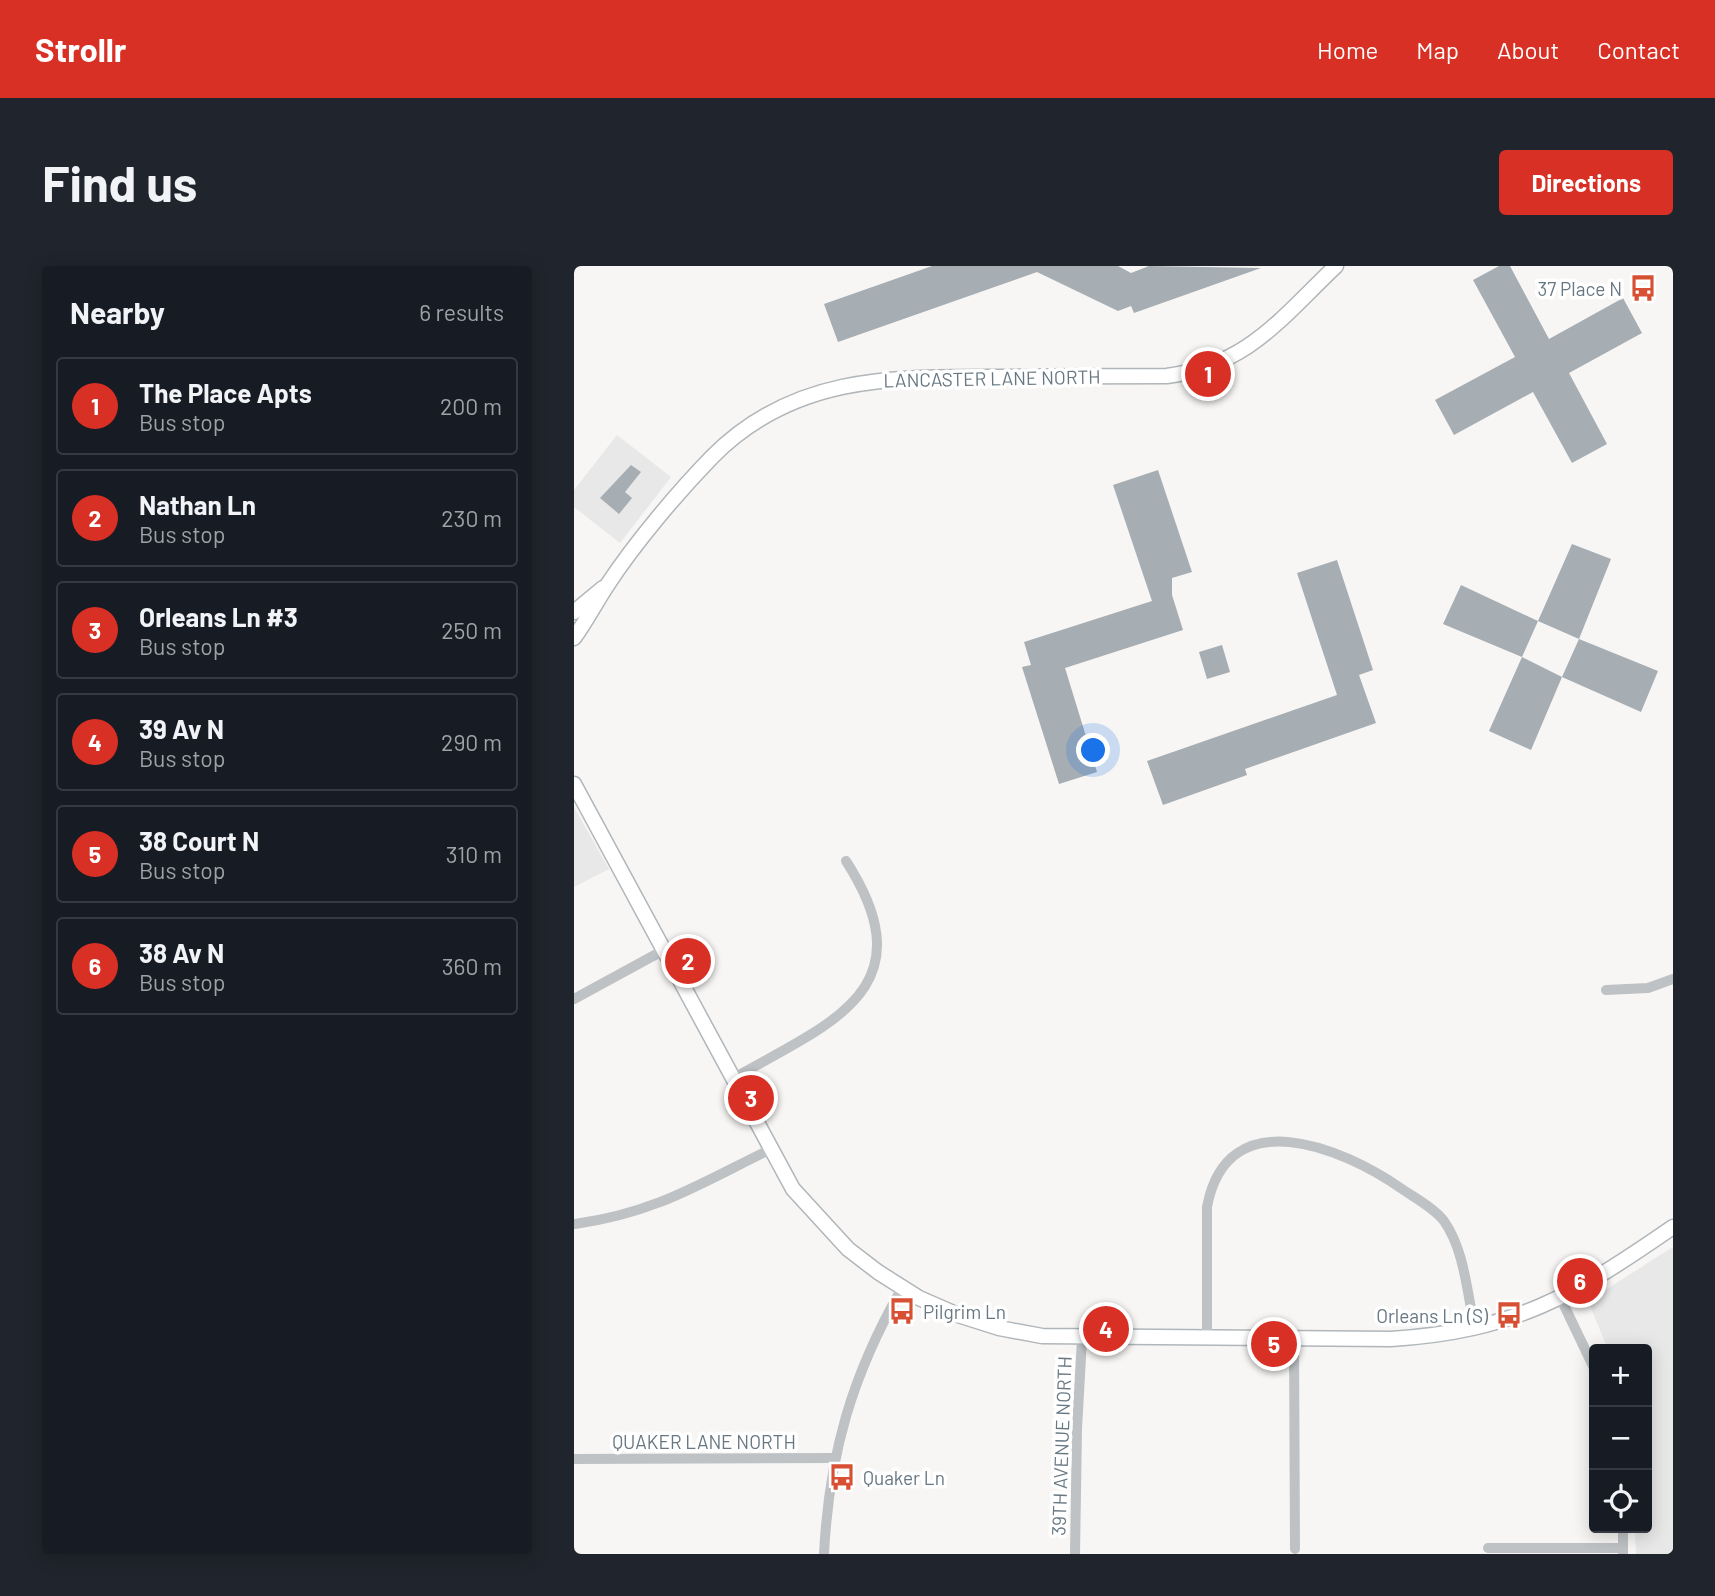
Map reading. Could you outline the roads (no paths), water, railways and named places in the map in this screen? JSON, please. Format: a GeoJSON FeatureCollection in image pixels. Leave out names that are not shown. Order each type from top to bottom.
{"type":"FeatureCollection","features":[{"type":"Feature","properties":{"kind":"street","name":"LANCASTER LANE NORTH"},"geometry":{"type":"LineString","coordinates":[[574,612],[607,585],[713,455],[742,432],[807,397],[842,385],[892,378],[1167,376],[1195,372],[1221,364],[1246,349],[1336,266]]}},
{"type":"Feature","properties":{"kind":"street","name":"LANCASTER LANE NORTH"},"geometry":{"type":"LineString","coordinates":[[574,638],[593,612],[607,585]]}},
{"type":"Feature","properties":{"kind":"street"},"geometry":{"type":"LineString","coordinates":[[574,784],[769,1150],[793,1189],[848,1249],[902,1288],[958,1315],[999,1328],[1082,1339],[1391,1339],[1440,1336],[1527,1314],[1561,1299],[1673,1227]]}},
{"type":"Feature","properties":{"kind":"street"},"geometry":{"type":"LineString","coordinates":[[732,1079],[844,1013],[859,997],[870,977],[877,955],[873,911],[846,861]]}},
{"type":"Feature","properties":{"kind":"street"},"geometry":{"type":"LineString","coordinates":[[574,999],[664,950]]}},
{"type":"Feature","properties":{"kind":"street"},"geometry":{"type":"LineString","coordinates":[[1606,990],[1648,988],[1673,979]]}},
{"type":"Feature","properties":{"kind":"street"},"geometry":{"type":"LineString","coordinates":[[1207,1339],[1208,1208],[1211,1189],[1228,1160],[1258,1143],[1276,1142],[1332,1150],[1358,1161],[1442,1218],[1459,1255],[1475,1329]]}},
{"type":"Feature","properties":{"kind":"street"},"geometry":{"type":"LineString","coordinates":[[575,1224],[641,1211],[674,1199],[769,1150]]}},
{"type":"Feature","properties":{"kind":"street"},"geometry":{"type":"LineString","coordinates":[[824,1554],[833,1458],[869,1351],[902,1288]]}},
{"type":"Feature","properties":{"kind":"street"},"geometry":{"type":"LineString","coordinates":[[1561,1299],[1589,1358]]}},
{"type":"Feature","properties":{"kind":"street","name":"39TH AVENUE NORTH"},"geometry":{"type":"LineString","coordinates":[[1075,1554],[1082,1339]]}},
{"type":"Feature","properties":{"kind":"street"},"geometry":{"type":"LineString","coordinates":[[1294,1339],[1294,1549]]}},
{"type":"Feature","properties":{"kind":"street","name":"QUAKER LANE NORTH"},"geometry":{"type":"LineString","coordinates":[[574,1458],[833,1458]]}},
{"type":"Feature","properties":{"kind":"street"},"geometry":{"type":"LineString","coordinates":[[1488,1548],[1623,1551],[1623,1533]]}},
{"type":"Feature","properties":{"kind":"place","name":"37 Place N"},"geometry":{"type":"Point","coordinates":[1643,288]}},
{"type":"Feature","properties":{"kind":"place","name":"The Place Apts"},"geometry":{"type":"Point","coordinates":[1208,374]}},
{"type":"Feature","properties":{"kind":"place","name":"Nathan Ln"},"geometry":{"type":"Point","coordinates":[688,961]}},
{"type":"Feature","properties":{"kind":"place","name":"Orleans Ln #3"},"geometry":{"type":"Point","coordinates":[751,1098]}},
{"type":"Feature","properties":{"kind":"place","name":"38 Av N"},"geometry":{"type":"Point","coordinates":[1580,1281]}},
{"type":"Feature","properties":{"kind":"place","name":"Pilgrim Ln"},"geometry":{"type":"Point","coordinates":[902,1311]}},
{"type":"Feature","properties":{"kind":"place","name":"Orleans Ln (S)"},"geometry":{"type":"Point","coordinates":[1509,1315]}},
{"type":"Feature","properties":{"kind":"place","name":"39 Av N"},"geometry":{"type":"Point","coordinates":[1106,1329]}},
{"type":"Feature","properties":{"kind":"place","name":"38 Court N"},"geometry":{"type":"Point","coordinates":[1274,1344]}},
{"type":"Feature","properties":{"kind":"place","name":"Quaker Ln"},"geometry":{"type":"Point","coordinates":[842,1477]}}]}
